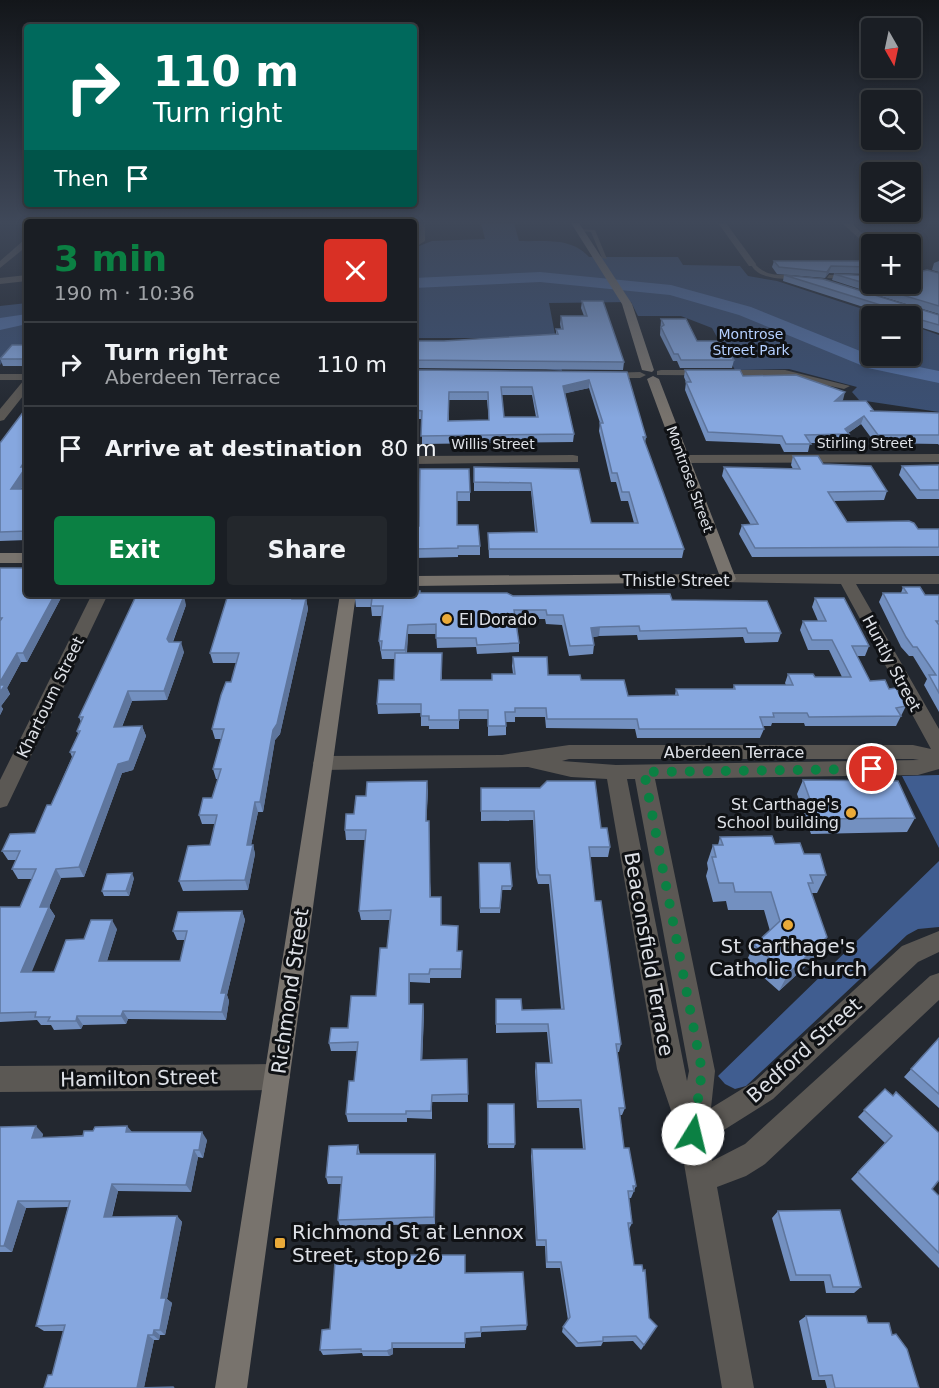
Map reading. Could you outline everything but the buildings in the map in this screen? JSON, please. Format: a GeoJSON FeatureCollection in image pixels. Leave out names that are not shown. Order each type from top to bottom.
{"type":"FeatureCollection","features":[{"type":"Feature","properties":{"kind":"street","name":"Montrose Street"},"geometry":{"type":"LineString","coordinates":[[618,288],[626,302],[650,374],[728,579]]}},
{"type":"Feature","properties":{"kind":"street"},"geometry":{"type":"LineString","coordinates":[[596,376],[785,373],[844,386]]}},
{"type":"Feature","properties":{"kind":"street"},"geometry":{"type":"LineString","coordinates":[[0,377],[24,377]]}},
{"type":"Feature","properties":{"kind":"street"},"geometry":{"type":"LineString","coordinates":[[0,417],[24,387]]}},
{"type":"Feature","properties":{"kind":"street","name":"Stirling Street"},"geometry":{"type":"LineString","coordinates":[[683,459],[939,458]]}},
{"type":"Feature","properties":{"kind":"street","name":"Willis Street"},"geometry":{"type":"LineString","coordinates":[[417,460],[573,459]]}},
{"type":"Feature","properties":{"kind":"street"},"geometry":{"type":"LineString","coordinates":[[0,558],[24,558]]}},
{"type":"Feature","properties":{"kind":"street","name":"Huntly Street"},"geometry":{"type":"LineString","coordinates":[[846,579],[939,746]]}},
{"type":"Feature","properties":{"kind":"street","name":"Thistle Street"},"geometry":{"type":"LineString","coordinates":[[417,581],[939,579]]}},
{"type":"Feature","properties":{"kind":"street","name":"Khartoum Street"},"geometry":{"type":"LineString","coordinates":[[0,800],[99,597]]}},
{"type":"Feature","properties":{"kind":"street","name":"Richmond Street"},"geometry":{"type":"LineString","coordinates":[[231,1388],[348,597]]}},
{"type":"Feature","properties":{"kind":"street","name":"Aberdeen Terrace"},"geometry":{"type":"LineString","coordinates":[[323,763],[529,760],[569,752],[913,752],[939,758]]}},
{"type":"Feature","properties":{"kind":"street","name":"Aberdeen Terrace"},"geometry":{"type":"LineString","coordinates":[[529,760],[571,770],[644,772],[918,768],[939,762]]}},
{"type":"Feature","properties":{"kind":"street","name":"Beaconsfield Terrace"},"geometry":{"type":"LineString","coordinates":[[616,771],[670,1069],[693,1134],[738,1388]]}},
{"type":"Feature","properties":{"kind":"street","name":"Beaconsfield Terrace"},"geometry":{"type":"LineString","coordinates":[[644,772],[702,1071],[693,1134]]}},
{"type":"Feature","properties":{"kind":"street","name":"Bedford Street"},"geometry":{"type":"LineString","coordinates":[[693,1134],[764,1090],[910,954],[939,941]]}},
{"type":"Feature","properties":{"kind":"street"},"geometry":{"type":"LineString","coordinates":[[701,1179],[736,1166],[755,1154],[939,984]]}},
{"type":"Feature","properties":{"kind":"street","name":"Hamilton Street"},"geometry":{"type":"LineString","coordinates":[[0,1080],[278,1077]]}},
{"type":"Feature","properties":{"kind":"lane"},"geometry":{"type":"LineString","coordinates":[[860,293],[880,299]]}},
{"type":"Feature","properties":{"kind":"lane"},"geometry":{"type":"LineString","coordinates":[[870,296],[875,294]]}},
{"type":"Feature","properties":{"kind":"green space","name":"Montrose Street Park"},"geometry":{"type":"Polygon","coordinates":[[[417,288],[798,288],[861,308],[861,366],[921,366],[921,329],[939,335],[939,412],[859,400],[852,392],[857,387],[789,369],[735,370],[712,328],[681,316],[638,316],[631,302],[549,303],[562,371],[546,369],[540,338],[417,338],[417,288]]]}},
{"type":"Feature","properties":{"kind":"green space"},"geometry":{"type":"Polygon","coordinates":[[[24,303],[24,344],[18,345],[0,365],[0,306],[24,303]]]}},
{"type":"Feature","properties":{"kind":"shaded area"},"geometry":{"type":"Polygon","coordinates":[[[939,775],[939,848],[902,776],[939,775]]]}},
{"type":"Feature","properties":{"kind":"shaded area"},"geometry":{"type":"Polygon","coordinates":[[[939,861],[939,927],[918,929],[907,935],[746,1086],[735,1089],[725,1084],[718,1076],[939,861]]]}},
{"type":"Feature","properties":{"kind":"waterway"},"geometry":{"type":"LineString","coordinates":[[649,288],[671,290],[745,311],[875,364],[939,377]]}},
{"type":"Feature","properties":{"kind":"waterway"},"geometry":{"type":"LineString","coordinates":[[0,324],[24,320]]}},
{"type":"Feature","properties":{"kind":"place","name":"El Dorado"},"geometry":{"type":"Point","coordinates":[447,619]}},
{"type":"Feature","properties":{"kind":"place","name":"St Carthage's School building"},"geometry":{"type":"Point","coordinates":[851,813]}},
{"type":"Feature","properties":{"kind":"place","name":"St Carthage's Catholic Church"},"geometry":{"type":"Point","coordinates":[788,925]}},
{"type":"Feature","properties":{"kind":"place","name":"Richmond St at Lennox Street, stop 26"},"geometry":{"type":"Point","coordinates":[280,1243]}},
{"type":"Feature","properties":{"kind":"route"},"geometry":{"type":"LineString","coordinates":[[693,1134],[702,1084],[702,1071],[644,772],[872,769]]}}]}
